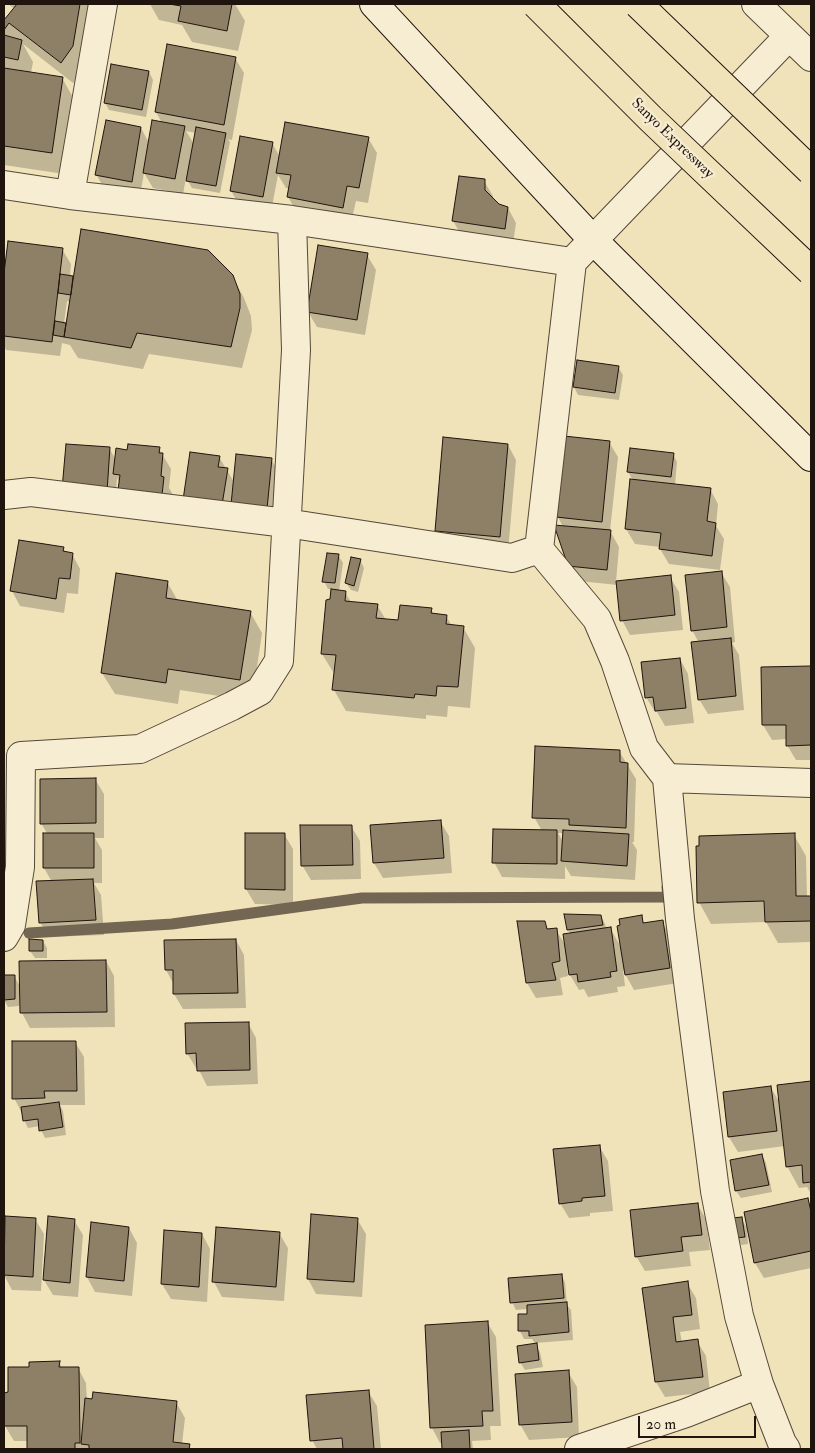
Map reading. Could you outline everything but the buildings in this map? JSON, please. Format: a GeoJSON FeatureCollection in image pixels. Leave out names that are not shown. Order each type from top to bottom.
{"type":"FeatureCollection","features":[{"type":"Feature","properties":{"kind":"highway","name":"Sanyo Expressway"},"geometry":{"type":"LineString","coordinates":[[536,4],[651,119],[811,271]]}},
{"type":"Feature","properties":{"kind":"highway"},"geometry":{"type":"LineString","coordinates":[[638,4],[811,171]]}},
{"type":"Feature","properties":{"kind":"street"},"geometry":{"type":"LineString","coordinates":[[70,195],[102,4]]}},
{"type":"Feature","properties":{"kind":"street"},"geometry":{"type":"LineString","coordinates":[[374,4],[593,240],[811,457]]}},
{"type":"Feature","properties":{"kind":"street"},"geometry":{"type":"LineString","coordinates":[[756,4],[811,56]]}},
{"type":"Feature","properties":{"kind":"street"},"geometry":{"type":"LineString","coordinates":[[786,1449],[759,1384],[739,1316],[715,1191],[680,919],[667,778],[644,748],[615,661],[597,619],[539,549],[572,262],[789,36]]}},
{"type":"Feature","properties":{"kind":"street"},"geometry":{"type":"LineString","coordinates":[[4,185],[70,195],[292,220],[572,262]]}},
{"type":"Feature","properties":{"kind":"street"},"geometry":{"type":"LineString","coordinates":[[4,937],[11,925],[20,867],[21,756],[140,749],[260,691],[278,661],[296,350],[292,220]]}},
{"type":"Feature","properties":{"kind":"street"},"geometry":{"type":"LineString","coordinates":[[4,495],[31,492],[286,523],[512,558],[539,549]]}},
{"type":"Feature","properties":{"kind":"street"},"geometry":{"type":"LineString","coordinates":[[667,778],[811,783]]}},
{"type":"Feature","properties":{"kind":"street"},"geometry":{"type":"LineString","coordinates":[[579,1449],[686,1412],[759,1384]]}},
{"type":"Feature","properties":{"kind":"waterway"},"geometry":{"type":"LineString","coordinates":[[29,933],[172,924],[362,898],[668,897],[667,887]]}}]}
